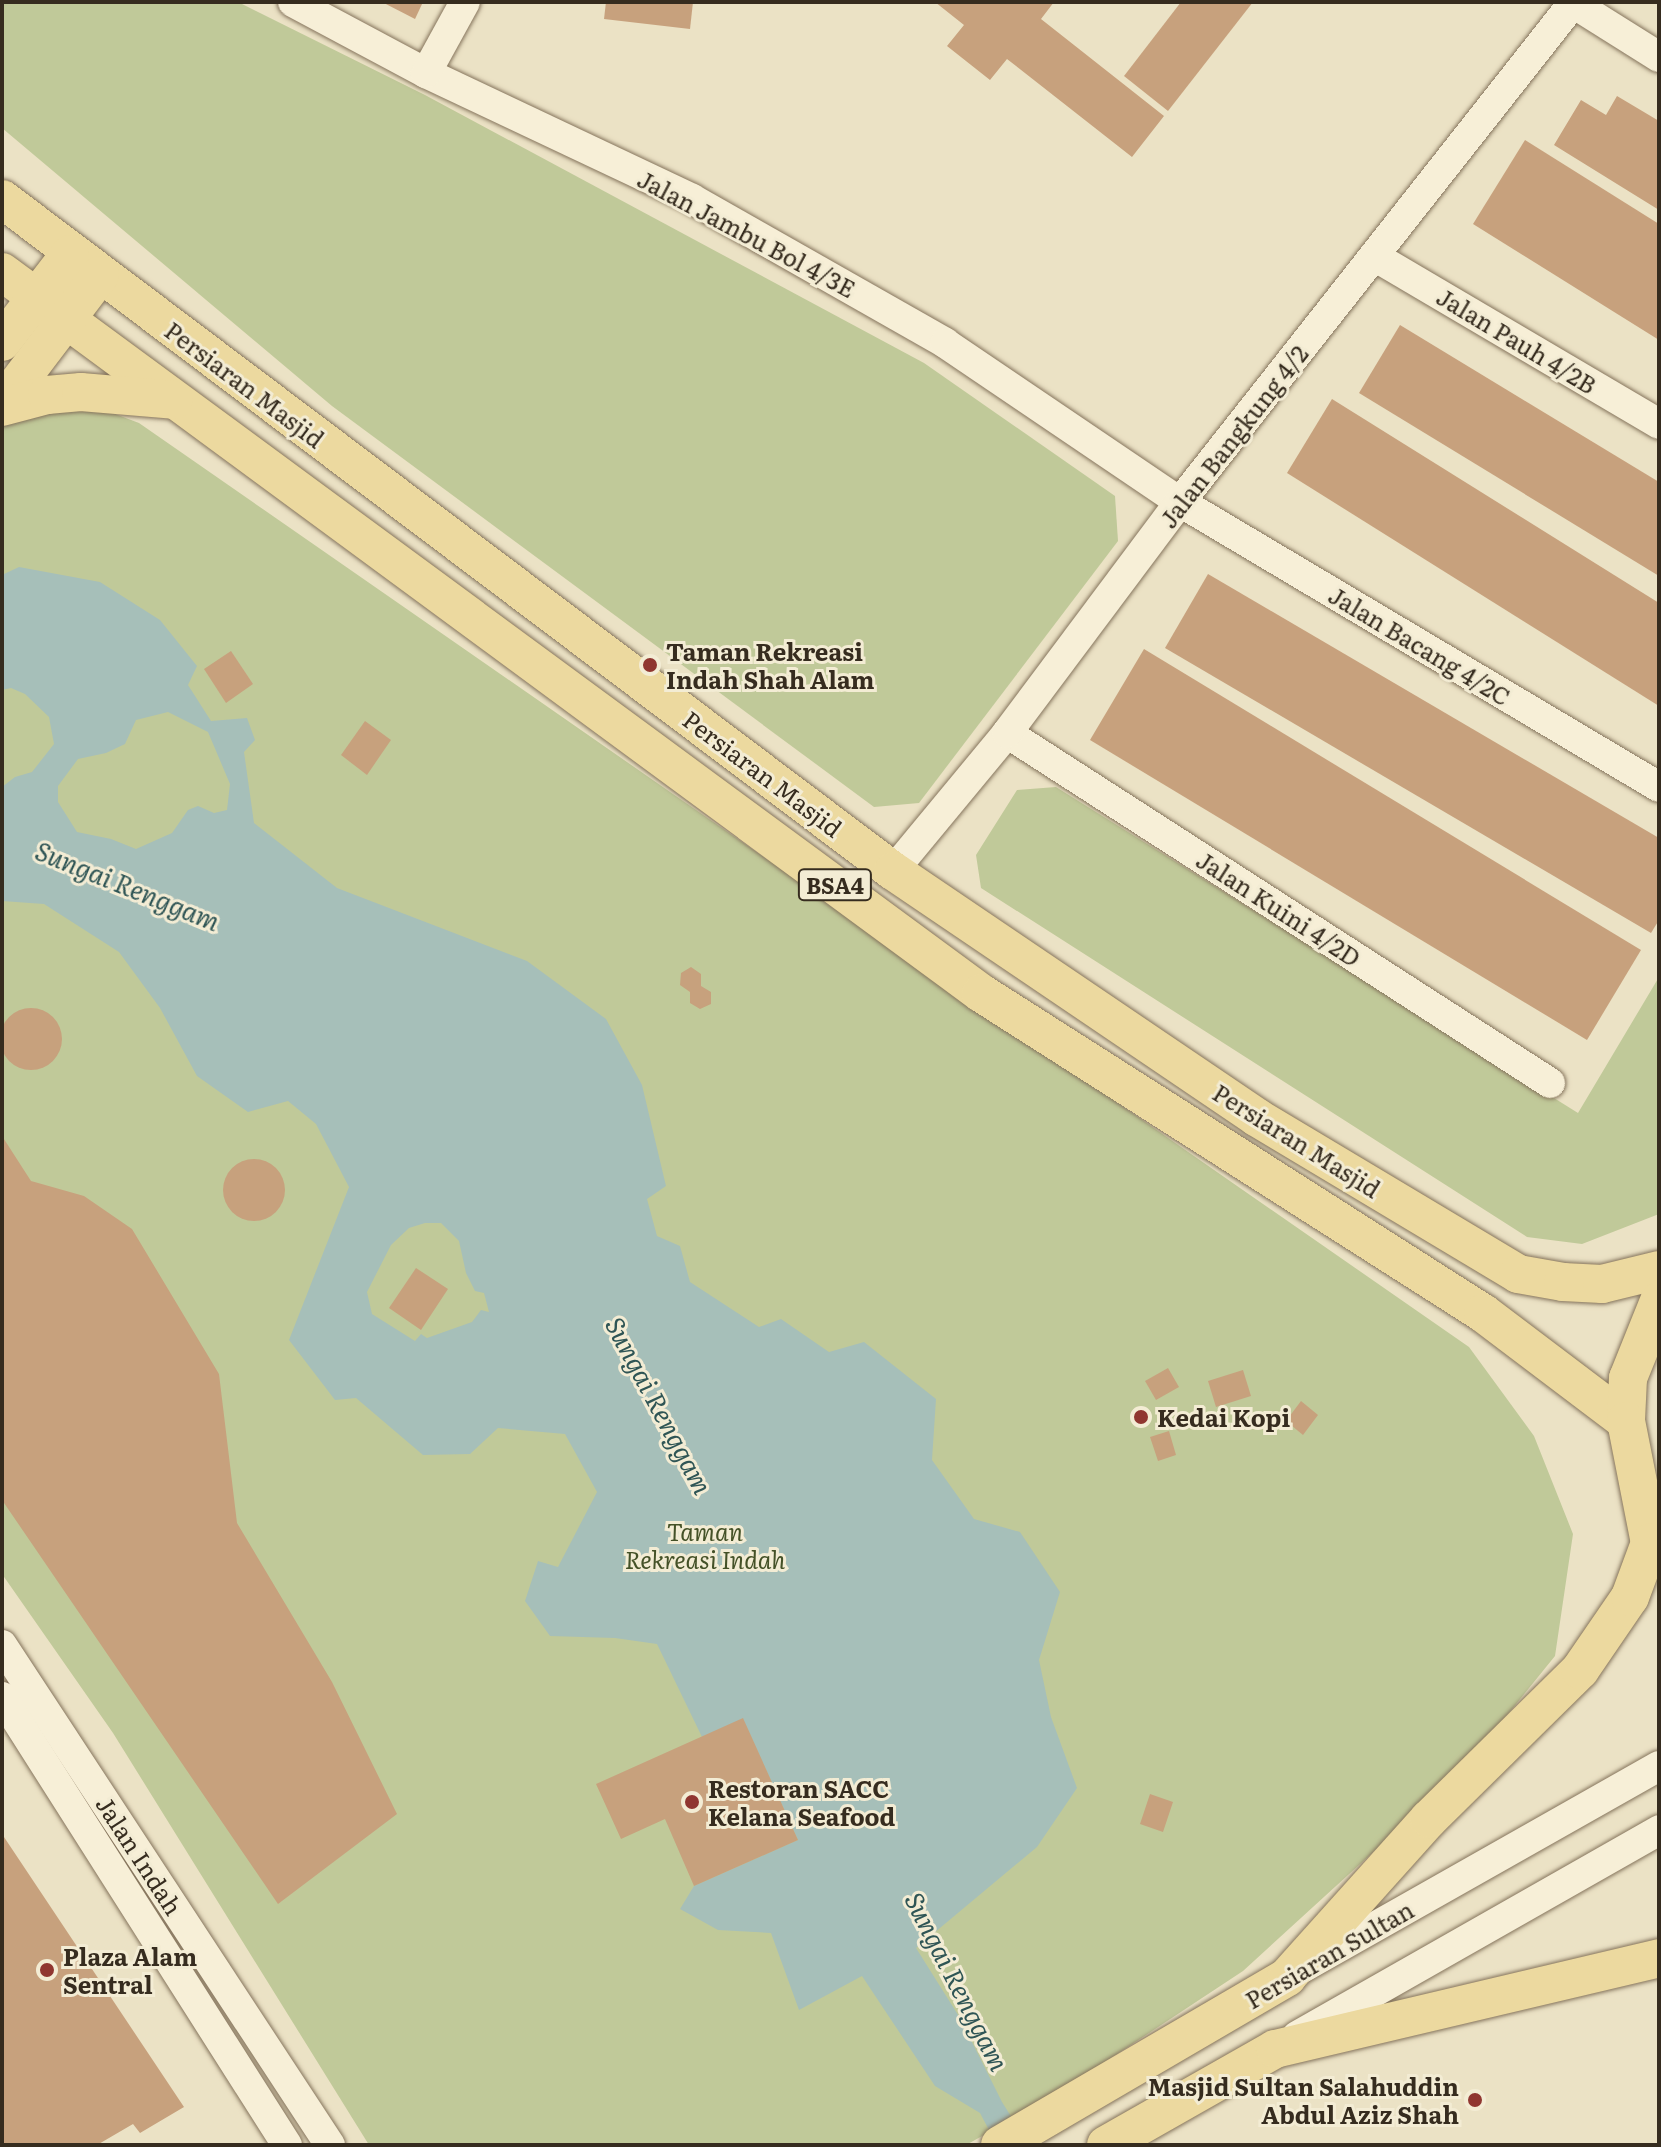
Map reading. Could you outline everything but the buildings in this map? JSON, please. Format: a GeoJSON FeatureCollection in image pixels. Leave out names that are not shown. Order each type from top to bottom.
{"type":"FeatureCollection","features":[{"type":"Feature","properties":{"kind":"main road","name":"Persiaran Masjid"},"geometry":{"type":"LineString","coordinates":[[2,199],[85,265],[893,871],[1256,1117],[1518,1274],[1563,1282],[1602,1284],[1659,1270]]}},
{"type":"Feature","properties":{"kind":"main road"},"geometry":{"type":"LineString","coordinates":[[2,405],[51,309],[85,265]]}},
{"type":"Feature","properties":{"kind":"main road","name":"Persiaran Masjid"},"geometry":{"type":"LineString","coordinates":[[2,272],[981,993],[1483,1313],[1626,1421]]}},
{"type":"Feature","properties":{"kind":"main road"},"geometry":{"type":"LineString","coordinates":[[2,342],[51,309]]}},
{"type":"Feature","properties":{"kind":"main road"},"geometry":{"type":"LineString","coordinates":[[2,405],[47,395],[81,392],[174,400]]}},
{"type":"Feature","properties":{"kind":"main road"},"geometry":{"type":"LineString","coordinates":[[1287,1977],[1429,1819],[1580,1670],[1630,1597],[1655,1550],[1626,1421],[1628,1378],[1659,1301]]}},
{"type":"Feature","properties":{"kind":"main road"},"geometry":{"type":"LineString","coordinates":[[1106,2145],[1275,2049],[1659,1958]]}},
{"type":"Feature","properties":{"kind":"main road","name":"Persiaran Sultan"},"geometry":{"type":"LineString","coordinates":[[1000,2145],[1287,1977]]}},
{"type":"Feature","properties":{"kind":"street","name":"Jalan Jambu Bol 4/3E"},"geometry":{"type":"LineString","coordinates":[[293,2],[426,73],[692,199],[945,343],[1180,502]]}},
{"type":"Feature","properties":{"kind":"street"},"geometry":{"type":"LineString","coordinates":[[426,73],[465,2]]}},
{"type":"Feature","properties":{"kind":"street"},"geometry":{"type":"LineString","coordinates":[[1574,2],[1659,57]]}},
{"type":"Feature","properties":{"kind":"street","name":"Jalan Bangkung 4/2"},"geometry":{"type":"LineString","coordinates":[[893,871],[1007,733],[1180,502],[1574,2]]}},
{"type":"Feature","properties":{"kind":"street","name":"Jalan Pauh 4/2B"},"geometry":{"type":"LineString","coordinates":[[1374,256],[1659,424]]}},
{"type":"Feature","properties":{"kind":"street","name":"Jalan Bacang 4/2C"},"geometry":{"type":"LineString","coordinates":[[1180,502],[1659,787]]}},
{"type":"Feature","properties":{"kind":"street","name":"Jalan Kuini 4/2D"},"geometry":{"type":"LineString","coordinates":[[1007,733],[1550,1083]]}},
{"type":"Feature","properties":{"kind":"street","name":"Jalan Indah"},"geometry":{"type":"LineString","coordinates":[[2,1645],[316,2138]]}},
{"type":"Feature","properties":{"kind":"street","name":"Jalan Indah"},"geometry":{"type":"LineString","coordinates":[[2,1697],[287,2145]]}},
{"type":"Feature","properties":{"kind":"street","name":"Persiaran Sultan"},"geometry":{"type":"LineString","coordinates":[[1287,1977],[1659,1766]]}},
{"type":"Feature","properties":{"kind":"street"},"geometry":{"type":"LineString","coordinates":[[1275,2049],[1649,1836]]}},
{"type":"Feature","properties":{"kind":"green space"},"geometry":{"type":"Polygon","coordinates":[[[2,2],[238,2],[425,95],[924,363],[1115,496],[1118,541],[919,803],[874,807],[332,406],[2,128],[2,2]]]}},
{"type":"Feature","properties":{"kind":"green space","name":"Taman Rekreasi Indah"},"geometry":{"type":"Polygon","coordinates":[[[86,403],[139,423],[1469,1347],[1534,1436],[1573,1534],[1555,1656],[1462,1771],[1243,1971],[1052,2097],[966,2145],[369,2145],[113,1733],[2,1574],[2,422],[86,403]]]}},
{"type":"Feature","properties":{"kind":"green space"},"geometry":{"type":"Polygon","coordinates":[[[1056,787],[1578,1113],[1659,977],[1659,1214],[1582,1244],[1527,1237],[981,888],[976,855],[1017,790],[1056,787]]]}},
{"type":"Feature","properties":{"kind":"water","name":"Sungai Renggam"},"geometry":{"type":"Polygon","coordinates":[[[19,567],[100,582],[160,620],[197,666],[188,685],[211,721],[247,718],[255,740],[244,752],[254,823],[337,888],[527,961],[606,1019],[642,1085],[666,1186],[647,1199],[657,1236],[680,1246],[690,1282],[759,1327],[781,1319],[829,1352],[864,1342],[936,1399],[932,1460],[974,1519],[1020,1532],[1060,1592],[1039,1660],[1051,1717],[1077,1788],[1037,1847],[916,1948],[960,2018],[1002,2102],[1029,2145],[997,2145],[980,2113],[935,2086],[862,1976],[799,2010],[771,1933],[718,1930],[680,1909],[694,1886],[798,1840],[743,1719],[702,1737],[657,1644],[615,1638],[550,1636],[525,1601],[538,1561],[558,1567],[597,1492],[565,1434],[498,1428],[470,1454],[423,1455],[356,1398],[335,1400],[289,1340],[349,1187],[316,1124],[288,1101],[248,1112],[197,1076],[160,1008],[119,952],[44,904],[2,901],[2,787],[15,777],[32,772],[54,744],[49,717],[25,694],[11,688],[2,690],[2,575],[19,567]],[[168,712],[136,720],[125,744],[106,753],[78,759],[58,786],[58,802],[77,832],[111,839],[136,849],[172,833],[188,810],[198,806],[214,813],[227,810],[230,784],[208,732],[168,712]],[[425,1223],[409,1228],[391,1245],[367,1292],[372,1314],[415,1341],[421,1334],[427,1338],[472,1322],[481,1310],[489,1312],[484,1293],[475,1291],[466,1273],[459,1241],[441,1223],[425,1223]]]}},
{"type":"Feature","properties":{"kind":"place","name":"Taman Rekreasi Indah Shah Alam"},"geometry":{"type":"Point","coordinates":[650,665]}},
{"type":"Feature","properties":{"kind":"place","name":"Kedai Kopi"},"geometry":{"type":"Point","coordinates":[1141,1417]}},
{"type":"Feature","properties":{"kind":"place","name":"Restoran SACC Kelana Seafood"},"geometry":{"type":"Point","coordinates":[692,1802]}},
{"type":"Feature","properties":{"kind":"place","name":"Plaza Alam Sentral"},"geometry":{"type":"Point","coordinates":[47,1970]}},
{"type":"Feature","properties":{"kind":"place","name":"Masjid Sultan Salahuddin Abdul Aziz Shah"},"geometry":{"type":"Point","coordinates":[1475,2100]}}]}
